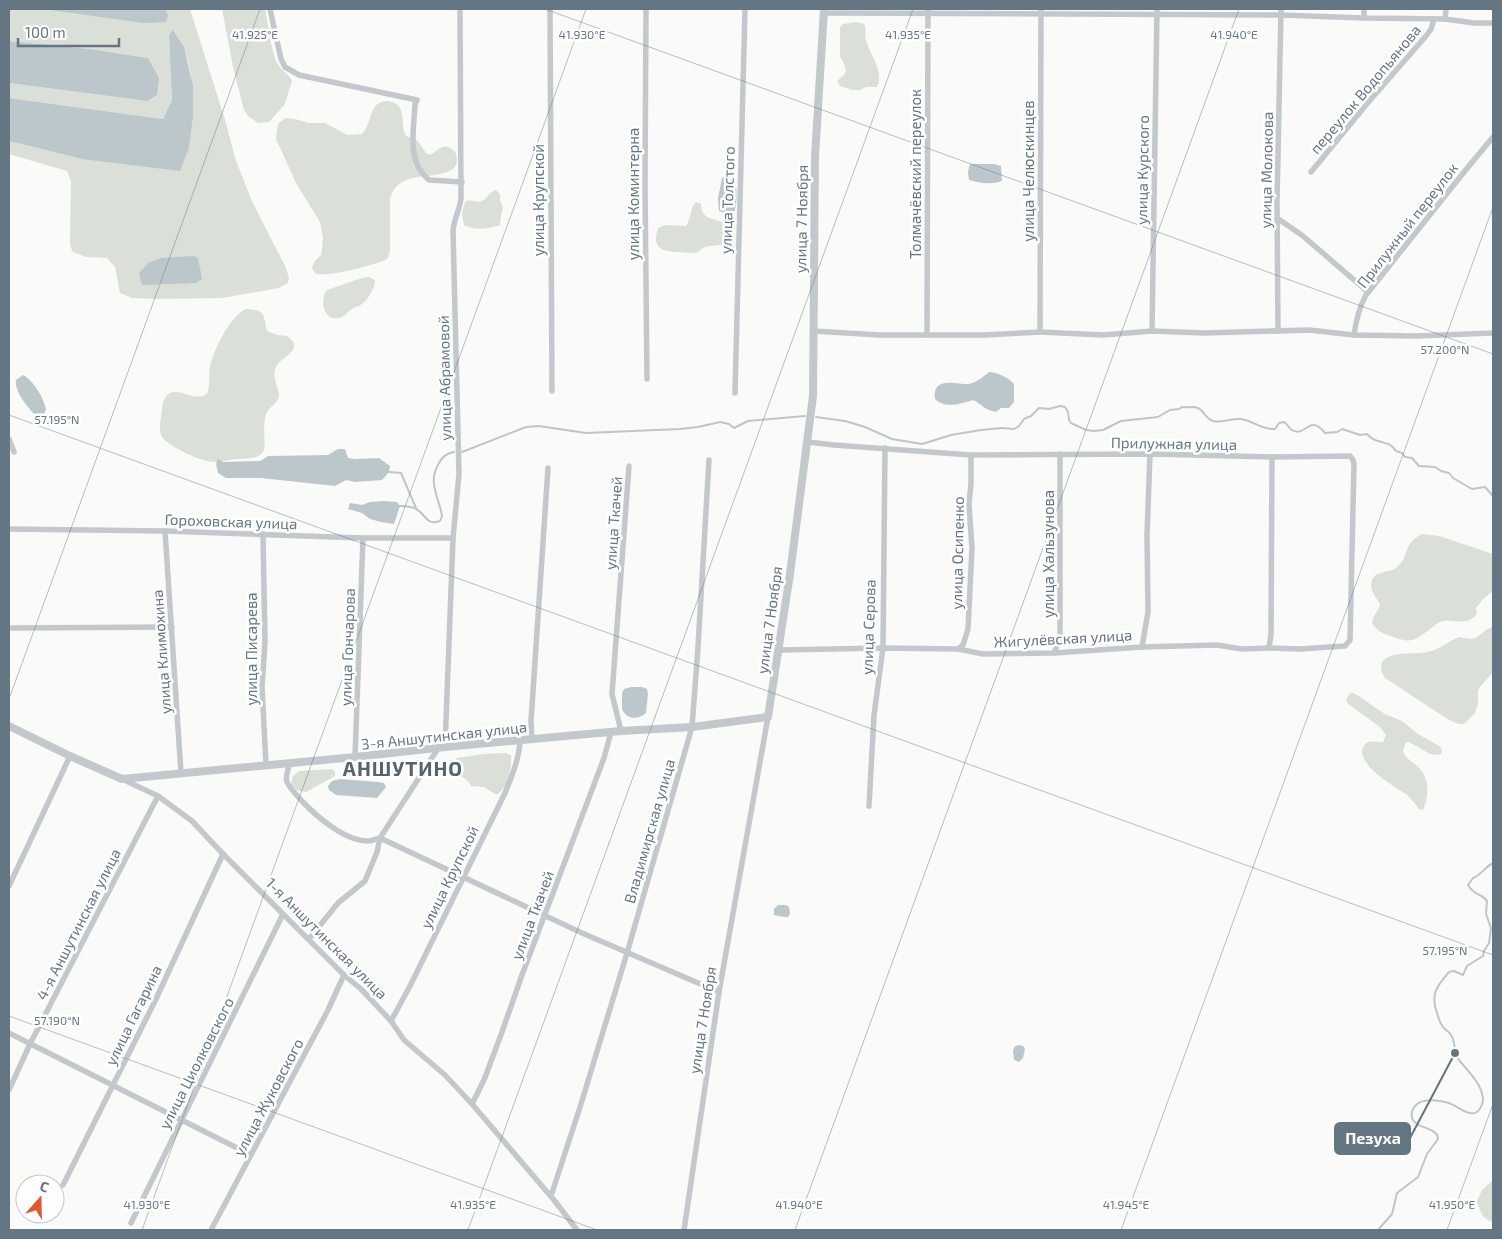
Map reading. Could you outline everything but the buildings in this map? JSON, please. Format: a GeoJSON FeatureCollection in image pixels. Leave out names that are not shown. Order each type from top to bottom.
{"type":"FeatureCollection","features":[{"type":"Feature","properties":{"kind":"street"},"geometry":{"type":"LineString","coordinates":[[270,9],[281,60],[285,67],[299,75],[417,100],[415,104],[414,153],[420,171],[429,180],[462,182]]}},
{"type":"Feature","properties":{"kind":"street","name":"улица Абрамовой"},"geometry":{"type":"LineString","coordinates":[[442,747],[453,538],[459,474],[453,231],[461,206],[462,182],[460,9]]}},
{"type":"Feature","properties":{"kind":"street","name":"улица Крупской"},"geometry":{"type":"LineString","coordinates":[[550,9],[552,391]]}},
{"type":"Feature","properties":{"kind":"street","name":"улица Коминтерна"},"geometry":{"type":"LineString","coordinates":[[646,9],[644,185],[647,379]]}},
{"type":"Feature","properties":{"kind":"street","name":"улица Толстого"},"geometry":{"type":"LineString","coordinates":[[735,393],[745,9]]}},
{"type":"Feature","properties":{"kind":"street"},"geometry":{"type":"LineString","coordinates":[[1364,9],[1364,18]]}},
{"type":"Feature","properties":{"kind":"street"},"geometry":{"type":"LineString","coordinates":[[1445,19],[1446,9]]}},
{"type":"Feature","properties":{"kind":"street"},"geometry":{"type":"LineString","coordinates":[[824,11],[1281,12],[1364,18],[1445,19],[1474,23],[1493,23]]}},
{"type":"Feature","properties":{"kind":"street","name":"улица 7 Ноября"},"geometry":{"type":"LineString","coordinates":[[684,1230],[719,992],[780,650],[813,396],[815,157],[824,11]]}},
{"type":"Feature","properties":{"kind":"street","name":"Толмачёвский переулок"},"geometry":{"type":"LineString","coordinates":[[927,335],[928,11]]}},
{"type":"Feature","properties":{"kind":"street","name":"улица Челюскинцев"},"geometry":{"type":"LineString","coordinates":[[1040,332],[1041,11]]}},
{"type":"Feature","properties":{"kind":"street","name":"улица Курского"},"geometry":{"type":"LineString","coordinates":[[1152,331],[1157,12]]}},
{"type":"Feature","properties":{"kind":"street","name":"улица Молокова"},"geometry":{"type":"LineString","coordinates":[[1278,331],[1277,218],[1281,12]]}},
{"type":"Feature","properties":{"kind":"street","name":"переулок Водопьянова"},"geometry":{"type":"LineString","coordinates":[[1311,172],[1426,36],[1431,29],[1434,19]]}},
{"type":"Feature","properties":{"kind":"street","name":"Прилужный переулок"},"geometry":{"type":"LineString","coordinates":[[1354,335],[1361,304],[1368,292],[1493,137]]}},
{"type":"Feature","properties":{"kind":"street"},"geometry":{"type":"LineString","coordinates":[[1277,218],[1303,236],[1368,292]]}},
{"type":"Feature","properties":{"kind":"street"},"geometry":{"type":"LineString","coordinates":[[813,332],[880,335],[985,335],[1040,332],[1103,335],[1152,331],[1205,333],[1309,330],[1354,335],[1416,336],[1493,333]]}},
{"type":"Feature","properties":{"kind":"street"},"geometry":{"type":"LineString","coordinates":[[9,439],[14,452]]}},
{"type":"Feature","properties":{"kind":"street","name":"Прилужная улица"},"geometry":{"type":"LineString","coordinates":[[807,442],[970,455],[1350,456],[1354,464],[1350,640],[1348,645]]}},
{"type":"Feature","properties":{"kind":"street","name":"улица Серова"},"geometry":{"type":"LineString","coordinates":[[868,806],[874,715],[883,648],[885,448]]}},
{"type":"Feature","properties":{"kind":"street","name":"улица Хальзунова"},"geometry":{"type":"LineString","coordinates":[[1054,653],[1060,639],[1060,454]]}},
{"type":"Feature","properties":{"kind":"street"},"geometry":{"type":"LineString","coordinates":[[1142,647],[1148,612],[1147,534],[1150,454]]}},
{"type":"Feature","properties":{"kind":"street","name":"улица Осипенко"},"geometry":{"type":"LineString","coordinates":[[958,649],[963,645],[968,629],[972,548],[969,505],[972,483],[970,455]]}},
{"type":"Feature","properties":{"kind":"street"},"geometry":{"type":"LineString","coordinates":[[1268,648],[1272,634],[1272,457]]}},
{"type":"Feature","properties":{"kind":"street","name":"Владимирская улица"},"geometry":{"type":"LineString","coordinates":[[551,1196],[627,953],[692,727],[709,460]]}},
{"type":"Feature","properties":{"kind":"street","name":"улица Ткачей"},"geometry":{"type":"LineString","coordinates":[[620,731],[612,694],[629,466]]}},
{"type":"Feature","properties":{"kind":"street"},"geometry":{"type":"LineString","coordinates":[[532,740],[531,721],[548,468]]}},
{"type":"Feature","properties":{"kind":"street","name":"Гороховская улица"},"geometry":{"type":"LineString","coordinates":[[9,529],[165,530],[363,538],[453,538]]}},
{"type":"Feature","properties":{"kind":"street","name":"улица Климохина"},"geometry":{"type":"LineString","coordinates":[[165,530],[182,772]]}},
{"type":"Feature","properties":{"kind":"street","name":"улица Писарева"},"geometry":{"type":"LineString","coordinates":[[262,534],[265,642],[262,687],[266,765]]}},
{"type":"Feature","properties":{"kind":"street","name":"улица Гончарова"},"geometry":{"type":"LineString","coordinates":[[355,757],[363,538]]}},
{"type":"Feature","properties":{"kind":"street"},"geometry":{"type":"LineString","coordinates":[[9,628],[172,626]]}},
{"type":"Feature","properties":{"kind":"street","name":"Жигулёвская улица"},"geometry":{"type":"LineString","coordinates":[[780,650],[958,649],[983,654],[1054,653],[1142,647],[1217,645],[1242,650],[1268,648],[1300,649],[1348,645]]}},
{"type":"Feature","properties":{"kind":"street","name":"3-я Аншутинская улица"},"geometry":{"type":"LineString","coordinates":[[122,779],[442,747],[620,731],[692,727],[768,717]]}},
{"type":"Feature","properties":{"kind":"street","name":"1-я Аншутинская улица"},"geometry":{"type":"LineString","coordinates":[[9,726],[158,796],[192,821],[344,975],[361,989],[391,1021],[404,1040],[445,1075],[551,1196],[577,1230]]}},
{"type":"Feature","properties":{"kind":"street","name":"улица Ткачей"},"geometry":{"type":"LineString","coordinates":[[472,1104],[484,1080],[604,758],[611,732]]}},
{"type":"Feature","properties":{"kind":"street","name":"улица Крупской"},"geometry":{"type":"LineString","coordinates":[[391,1021],[510,782],[520,741]]}},
{"type":"Feature","properties":{"kind":"street"},"geometry":{"type":"LineString","coordinates":[[309,939],[338,903],[365,881],[377,852],[380,838],[442,747]]}},
{"type":"Feature","properties":{"kind":"street"},"geometry":{"type":"LineString","coordinates":[[9,886],[70,756]]}},
{"type":"Feature","properties":{"kind":"street"},"geometry":{"type":"LineString","coordinates":[[290,763],[286,777],[287,783],[316,815],[331,827],[352,837],[368,841],[380,838],[545,916],[719,992]]}},
{"type":"Feature","properties":{"kind":"street","name":"4-я Аншутинская улица"},"geometry":{"type":"LineString","coordinates":[[9,1090],[30,1044],[158,796]]}},
{"type":"Feature","properties":{"kind":"street","name":"улица Гагарина"},"geometry":{"type":"LineString","coordinates":[[65,1180],[156,999],[223,854]]}},
{"type":"Feature","properties":{"kind":"street","name":"улица Циолковского"},"geometry":{"type":"LineString","coordinates":[[131,1223],[283,914]]}},
{"type":"Feature","properties":{"kind":"street","name":"улица Жуковского"},"geometry":{"type":"LineString","coordinates":[[211,1230],[328,1010],[344,975]]}},
{"type":"Feature","properties":{"kind":"street"},"geometry":{"type":"LineString","coordinates":[[9,1033],[251,1155]]}},
{"type":"Feature","properties":{"kind":"shaded area"},"geometry":{"type":"Polygon","coordinates":[[[9,9],[168,15],[165,9],[190,9],[226,123],[235,158],[251,199],[286,268],[289,278],[288,283],[279,288],[222,298],[132,298],[120,293],[115,267],[107,258],[86,257],[73,252],[70,243],[71,181],[67,171],[9,154],[9,141],[82,159],[193,116],[192,82],[188,60],[173,31],[169,35],[172,100],[163,119],[9,98],[9,83],[147,101],[148,58],[90,49],[9,41],[9,9]]]}},
{"type":"Feature","properties":{"kind":"shaded area"},"geometry":{"type":"Polygon","coordinates":[[[43,9],[165,9],[168,15],[166,22],[144,23],[43,9]]]}},
{"type":"Feature","properties":{"kind":"shaded area"},"geometry":{"type":"Polygon","coordinates":[[[222,9],[265,9],[276,61],[292,81],[285,104],[269,122],[258,123],[248,116],[244,110],[233,67],[222,9]]]}},
{"type":"Feature","properties":{"kind":"shaded area"},"geometry":{"type":"Polygon","coordinates":[[[856,22],[865,26],[866,40],[878,69],[879,81],[877,87],[852,90],[840,86],[837,81],[846,71],[840,56],[840,27],[843,24],[856,22]]]}},
{"type":"Feature","properties":{"kind":"shaded area"},"geometry":{"type":"Polygon","coordinates":[[[173,30],[184,47],[193,86],[193,116],[189,147],[180,171],[82,159],[9,141],[9,98],[163,119],[172,100],[169,35],[173,30]]]}},
{"type":"Feature","properties":{"kind":"shaded area"},"geometry":{"type":"Polygon","coordinates":[[[9,41],[90,49],[148,58],[159,78],[157,95],[147,101],[9,83],[9,41]]]}},
{"type":"Feature","properties":{"kind":"shaded area"},"geometry":{"type":"Polygon","coordinates":[[[388,101],[399,106],[406,136],[417,140],[426,153],[430,155],[442,147],[450,148],[456,154],[456,165],[450,171],[442,174],[412,178],[403,182],[395,189],[390,199],[390,252],[387,259],[352,270],[331,274],[316,274],[312,268],[315,261],[321,255],[322,250],[323,237],[320,222],[296,183],[276,139],[278,124],[285,118],[295,119],[308,123],[325,123],[347,135],[362,134],[377,105],[388,101]]]}},
{"type":"Feature","properties":{"kind":"shaded area"},"geometry":{"type":"Polygon","coordinates":[[[971,164],[994,164],[1001,166],[1002,181],[986,183],[969,180],[968,173],[971,164]]]}},
{"type":"Feature","properties":{"kind":"shaded area"},"geometry":{"type":"Polygon","coordinates":[[[722,178],[735,179],[737,192],[733,214],[719,211],[718,198],[722,178]]]}},
{"type":"Feature","properties":{"kind":"shaded area"},"geometry":{"type":"Polygon","coordinates":[[[496,190],[500,194],[503,208],[500,225],[482,229],[464,225],[462,214],[465,202],[469,200],[482,201],[491,192],[496,190]]]}},
{"type":"Feature","properties":{"kind":"shaded area"},"geometry":{"type":"Polygon","coordinates":[[[696,202],[701,204],[704,214],[728,225],[731,233],[729,242],[705,247],[695,253],[674,252],[664,250],[658,246],[656,239],[658,228],[666,225],[686,226],[696,202]]]}},
{"type":"Feature","properties":{"kind":"shaded area"},"geometry":{"type":"Polygon","coordinates":[[[194,256],[198,258],[202,279],[196,283],[142,285],[139,273],[148,263],[161,258],[194,256]]]}},
{"type":"Feature","properties":{"kind":"shaded area"},"geometry":{"type":"Polygon","coordinates":[[[369,277],[375,280],[374,287],[362,304],[341,317],[334,318],[327,314],[324,309],[323,299],[327,290],[369,277]]]}},
{"type":"Feature","properties":{"kind":"shaded area"},"geometry":{"type":"Polygon","coordinates":[[[246,309],[260,312],[264,317],[267,331],[287,336],[294,346],[293,350],[277,364],[275,369],[274,376],[279,396],[266,415],[264,423],[264,450],[252,458],[217,462],[194,457],[178,449],[162,437],[160,427],[163,403],[168,394],[174,392],[197,397],[207,394],[210,366],[215,351],[234,319],[246,309]]]}},
{"type":"Feature","properties":{"kind":"shaded area"},"geometry":{"type":"Polygon","coordinates":[[[989,372],[1003,376],[1014,384],[1014,402],[1009,408],[1001,408],[996,412],[973,400],[948,405],[935,399],[937,387],[941,384],[968,384],[989,372]]]}},
{"type":"Feature","properties":{"kind":"shaded area"},"geometry":{"type":"Polygon","coordinates":[[[23,375],[34,385],[45,405],[46,410],[43,416],[36,416],[19,394],[16,380],[23,375]]]}},
{"type":"Feature","properties":{"kind":"shaded area"},"geometry":{"type":"Polygon","coordinates":[[[338,449],[345,449],[348,458],[379,458],[390,466],[389,472],[382,480],[355,482],[346,480],[335,486],[261,478],[226,478],[218,473],[216,464],[218,459],[223,462],[260,461],[268,456],[328,455],[338,449]]]}},
{"type":"Feature","properties":{"kind":"shaded area"},"geometry":{"type":"Polygon","coordinates":[[[383,501],[397,502],[400,506],[394,524],[370,519],[362,513],[348,509],[350,503],[362,505],[383,501]]]}},
{"type":"Feature","properties":{"kind":"shaded area"},"geometry":{"type":"Polygon","coordinates":[[[1422,534],[1439,536],[1493,554],[1493,591],[1476,608],[1477,614],[1473,618],[1464,621],[1440,622],[1416,639],[1403,640],[1382,633],[1372,623],[1380,605],[1372,590],[1371,583],[1374,577],[1380,573],[1396,568],[1403,560],[1411,542],[1422,534]]]}},
{"type":"Feature","properties":{"kind":"shaded area"},"geometry":{"type":"Polygon","coordinates":[[[1493,627],[1493,672],[1478,691],[1478,704],[1475,713],[1464,724],[1449,720],[1385,678],[1381,671],[1382,662],[1392,656],[1431,651],[1460,637],[1476,638],[1493,627]]]}},
{"type":"Feature","properties":{"kind":"shaded area"},"geometry":{"type":"Polygon","coordinates":[[[631,687],[647,689],[648,694],[646,713],[636,718],[630,717],[622,709],[622,693],[624,689],[631,687]]]}},
{"type":"Feature","properties":{"kind":"shaded area"},"geometry":{"type":"Polygon","coordinates":[[[1350,693],[1359,696],[1385,714],[1402,721],[1418,734],[1441,747],[1442,753],[1439,755],[1430,754],[1409,742],[1406,742],[1403,750],[1404,754],[1423,772],[1427,782],[1427,793],[1423,810],[1419,809],[1408,796],[1379,776],[1367,764],[1362,751],[1364,746],[1368,742],[1383,742],[1386,735],[1380,727],[1348,704],[1346,699],[1350,693]]]}},
{"type":"Feature","properties":{"kind":"shaded area"},"geometry":{"type":"Polygon","coordinates":[[[506,753],[511,755],[510,771],[507,782],[498,794],[484,787],[471,786],[454,768],[457,758],[506,753]]]}},
{"type":"Feature","properties":{"kind":"shaded area"},"geometry":{"type":"Polygon","coordinates":[[[332,769],[335,772],[335,776],[306,792],[296,790],[291,784],[293,776],[299,771],[332,769]]]}},
{"type":"Feature","properties":{"kind":"shaded area"},"geometry":{"type":"Polygon","coordinates":[[[340,779],[384,783],[386,787],[377,798],[336,795],[329,790],[328,786],[332,781],[340,779]]]}},
{"type":"Feature","properties":{"kind":"shaded area"},"geometry":{"type":"Polygon","coordinates":[[[778,905],[789,907],[790,914],[788,917],[774,915],[774,909],[778,905]]]}},
{"type":"Feature","properties":{"kind":"shaded area"},"geometry":{"type":"Polygon","coordinates":[[[1018,1045],[1023,1046],[1025,1049],[1023,1058],[1019,1062],[1014,1060],[1013,1052],[1014,1047],[1018,1045]]]}},
{"type":"Feature","properties":{"kind":"shaded area"},"geometry":{"type":"Polygon","coordinates":[[[1493,1180],[1493,1222],[1484,1217],[1477,1201],[1482,1190],[1493,1180]]]}},
{"type":"Feature","properties":{"kind":"waterway"},"geometry":{"type":"LineString","coordinates":[[816,417],[845,421],[865,427],[892,439],[922,444],[951,435],[981,430],[1014,429],[1039,408],[1065,407],[1071,423],[1086,430],[1094,431],[1103,430],[1121,421],[1158,417],[1170,410],[1194,407],[1200,409],[1213,421],[1241,419],[1270,429],[1275,429],[1279,423],[1284,422],[1297,432],[1315,425],[1320,427],[1325,433],[1337,432],[1342,429],[1360,435],[1367,434],[1375,440],[1390,445],[1405,457],[1412,458],[1419,466],[1435,467],[1449,473],[1453,478],[1472,489],[1485,487],[1493,496]]}},
{"type":"Feature","properties":{"kind":"waterway"},"geometry":{"type":"LineString","coordinates":[[462,452],[526,427],[539,426],[586,433],[680,429],[720,422],[729,424],[734,428],[748,421],[805,416]]}},
{"type":"Feature","properties":{"kind":"waterway"},"geometry":{"type":"LineString","coordinates":[[400,506],[414,508],[429,521],[440,521],[442,516],[435,490],[434,477],[442,459],[447,454],[454,452]]}},
{"type":"Feature","properties":{"kind":"waterway"},"geometry":{"type":"LineString","coordinates":[[389,472],[401,473],[416,508]]}},
{"type":"Feature","properties":{"kind":"waterway"},"geometry":{"type":"LineString","coordinates":[[1493,832],[1493,842]]}},
{"type":"Feature","properties":{"kind":"waterway"},"geometry":{"type":"LineString","coordinates":[[1378,1230],[1392,1214],[1397,1193],[1418,1177],[1427,1154],[1438,1139],[1433,1131],[1414,1122],[1412,1118],[1414,1107],[1423,1101],[1439,1101],[1449,1103],[1470,1113],[1475,1113],[1482,1104],[1483,1098],[1480,1087],[1457,1057],[1453,1038],[1441,1024],[1434,1001],[1438,986],[1449,972],[1454,971],[1463,975],[1467,966],[1483,956],[1489,943],[1491,928],[1486,914],[1487,901],[1468,885],[1473,878],[1493,863]]}},
{"type":"Feature","properties":{"kind":"place","name":"Пезуха"},"geometry":{"type":"Point","coordinates":[1455,1053]}},
{"type":"Feature","properties":{"kind":"district","name":"АНШУТИНО"},"geometry":{"type":"Point","coordinates":[403,768]}}]}
